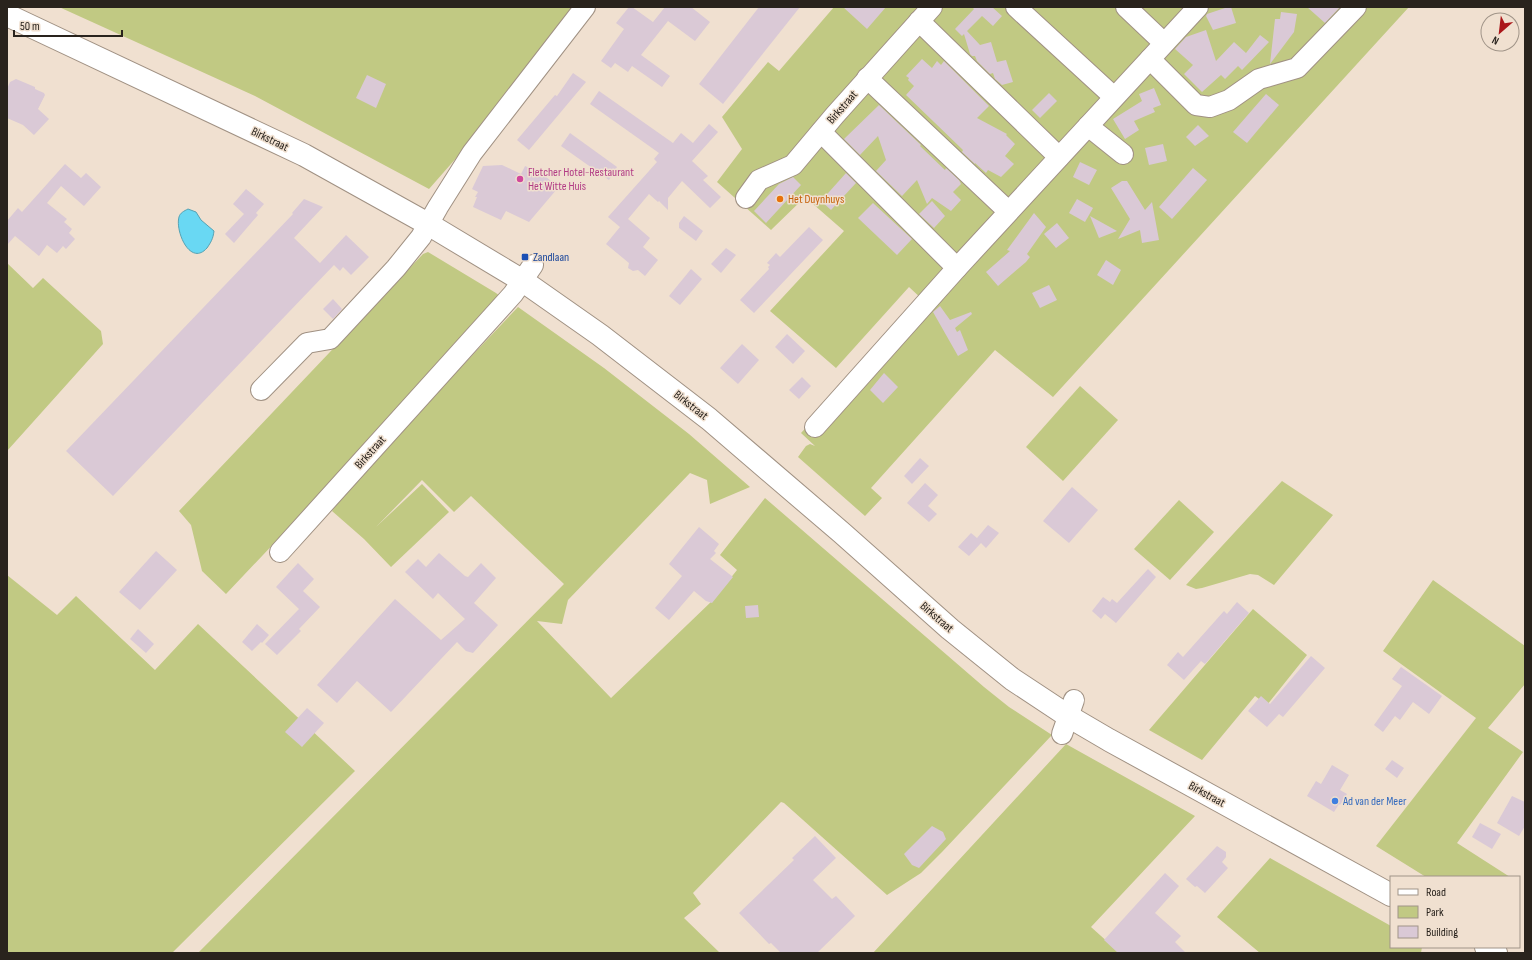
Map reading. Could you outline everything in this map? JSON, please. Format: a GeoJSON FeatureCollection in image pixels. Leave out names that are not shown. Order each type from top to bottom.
{"type":"FeatureCollection","features":[{"type":"Feature","properties":{"kind":"main road","name":"Birkstraat"},"geometry":{"type":"LineString","coordinates":[[7,15],[304,156],[428,224],[528,273],[600,335],[709,419],[842,533],[950,629],[1012,679],[1068,716],[1158,768],[1390,894]]}},
{"type":"Feature","properties":{"kind":"street"},"geometry":{"type":"LineString","coordinates":[[261,390],[307,343],[330,339],[396,268],[421,237],[472,152],[585,7]]}},
{"type":"Feature","properties":{"kind":"street"},"geometry":{"type":"LineString","coordinates":[[1016,7],[1114,97]]}},
{"type":"Feature","properties":{"kind":"street"},"geometry":{"type":"LineString","coordinates":[[1126,7],[1164,43]]}},
{"type":"Feature","properties":{"kind":"street"},"geometry":{"type":"LineString","coordinates":[[815,427],[1008,211],[1198,7]]}},
{"type":"Feature","properties":{"kind":"street"},"geometry":{"type":"LineString","coordinates":[[1150,59],[1196,105],[1210,107],[1229,100],[1259,79],[1297,68],[1356,7]]}},
{"type":"Feature","properties":{"kind":"street"},"geometry":{"type":"LineString","coordinates":[[926,14],[1059,157]]}},
{"type":"Feature","properties":{"kind":"street","name":"Birkstraat"},"geometry":{"type":"LineString","coordinates":[[746,198],[760,180],[793,165],[867,78],[926,14]]}},
{"type":"Feature","properties":{"kind":"street"},"geometry":{"type":"LineString","coordinates":[[867,78],[1008,211]]}},
{"type":"Feature","properties":{"kind":"street"},"geometry":{"type":"LineString","coordinates":[[1088,126],[1123,154]]}},
{"type":"Feature","properties":{"kind":"street"},"geometry":{"type":"LineString","coordinates":[[821,132],[957,268]]}},
{"type":"Feature","properties":{"kind":"street","name":"Birkstraat"},"geometry":{"type":"LineString","coordinates":[[280,552],[514,294],[528,273]]}},
{"type":"Feature","properties":{"kind":"green space"},"geometry":{"type":"Polygon","coordinates":[[[59,7],[589,7],[429,189],[255,96],[59,7]]]}},
{"type":"Feature","properties":{"kind":"green space"},"geometry":{"type":"Polygon","coordinates":[[[834,7],[1409,7],[1053,397],[995,350],[871,488],[882,498],[865,516],[798,457],[806,446],[810,444],[815,446],[801,433],[923,300],[909,287],[836,368],[770,311],[844,231],[805,197],[771,230],[717,182],[742,149],[722,117],[768,62],[779,71],[834,7]]]}},
{"type":"Feature","properties":{"kind":"green space"},"geometry":{"type":"Polygon","coordinates":[[[428,252],[502,298],[400,410],[226,594],[202,571],[191,525],[179,511],[423,254],[428,252]]]}},
{"type":"Feature","properties":{"kind":"green space"},"geometry":{"type":"Polygon","coordinates":[[[7,263],[33,288],[43,278],[101,331],[103,344],[7,451],[7,263]]]}},
{"type":"Feature","properties":{"kind":"green space"},"geometry":{"type":"Polygon","coordinates":[[[518,307],[604,368],[689,434],[750,487],[710,504],[707,480],[690,473],[568,600],[562,624],[537,621],[611,698],[713,600],[737,570],[720,555],[765,498],[984,687],[1009,707],[1052,735],[921,873],[887,895],[784,803],[781,802],[693,893],[701,904],[684,918],[720,953],[198,953],[564,584],[471,496],[454,512],[422,480],[376,527],[422,484],[449,512],[391,567],[364,539],[332,511],[358,476],[518,307]]]}},
{"type":"Feature","properties":{"kind":"green space"},"geometry":{"type":"Polygon","coordinates":[[[1080,386],[1118,420],[1063,481],[1026,447],[1080,386]]]}},
{"type":"Feature","properties":{"kind":"green space"},"geometry":{"type":"Polygon","coordinates":[[[1282,481],[1333,515],[1274,585],[1258,575],[1250,574],[1202,588],[1196,589],[1186,585],[1282,481]]]}},
{"type":"Feature","properties":{"kind":"green space"},"geometry":{"type":"Polygon","coordinates":[[[1179,500],[1214,532],[1170,580],[1134,549],[1179,500]]]}},
{"type":"Feature","properties":{"kind":"green space"},"geometry":{"type":"Polygon","coordinates":[[[7,575],[57,615],[76,596],[155,670],[198,624],[355,771],[172,953],[7,953],[7,575]]]}},
{"type":"Feature","properties":{"kind":"green space"},"geometry":{"type":"Polygon","coordinates":[[[1433,580],[1525,646],[1525,684],[1488,728],[1523,752],[1457,843],[1508,876],[1424,876],[1376,846],[1476,718],[1383,651],[1433,580]]]}},
{"type":"Feature","properties":{"kind":"green space"},"geometry":{"type":"Polygon","coordinates":[[[1253,609],[1307,655],[1267,705],[1255,696],[1202,760],[1149,730],[1253,609]]]}},
{"type":"Feature","properties":{"kind":"green space"},"geometry":{"type":"Polygon","coordinates":[[[1066,744],[1195,816],[1091,927],[1120,953],[873,953],[1066,744]]]}},
{"type":"Feature","properties":{"kind":"green space"},"geometry":{"type":"Polygon","coordinates":[[[1270,858],[1390,925],[1390,948],[1422,948],[1421,953],[1260,953],[1217,917],[1270,858]]]}},
{"type":"Feature","properties":{"kind":"water"},"geometry":{"type":"Polygon","coordinates":[[[188,209],[196,212],[201,220],[214,231],[210,244],[201,253],[195,253],[185,245],[179,230],[178,223],[180,216],[182,212],[188,209]]]}},
{"type":"Feature","properties":{"kind":"building"},"geometry":{"type":"Polygon","coordinates":[[[629,7],[632,7],[653,22],[665,7],[691,7],[710,22],[695,41],[668,21],[641,55],[670,76],[662,87],[632,66],[628,72],[615,63],[611,68],[601,61],[624,29],[616,23],[629,7]]]}},
{"type":"Feature","properties":{"kind":"building"},"geometry":{"type":"Polygon","coordinates":[[[759,7],[800,7],[723,104],[699,84],[759,7]]]}},
{"type":"Feature","properties":{"kind":"building"},"geometry":{"type":"Polygon","coordinates":[[[843,7],[886,7],[867,29],[843,7]]]}},
{"type":"Feature","properties":{"kind":"building"},"geometry":{"type":"Polygon","coordinates":[[[972,7],[992,7],[1002,16],[993,26],[982,16],[967,31],[980,45],[991,42],[997,62],[1006,60],[1013,82],[1002,85],[995,79],[993,73],[990,74],[977,61],[975,56],[970,54],[964,34],[962,36],[955,29],[974,9],[972,7]]]}},
{"type":"Feature","properties":{"kind":"building"},"geometry":{"type":"Polygon","coordinates":[[[1231,7],[1236,23],[1213,30],[1206,16],[1207,14],[1231,7]]]}},
{"type":"Feature","properties":{"kind":"building"},"geometry":{"type":"Polygon","coordinates":[[[1307,7],[1340,7],[1325,23],[1307,7]]]}},
{"type":"Feature","properties":{"kind":"building"},"geometry":{"type":"Polygon","coordinates":[[[1281,12],[1297,14],[1294,32],[1270,64],[1275,19],[1280,19],[1281,12]]]}},
{"type":"Feature","properties":{"kind":"building"},"geometry":{"type":"Polygon","coordinates":[[[1206,30],[1216,61],[1234,42],[1246,53],[1260,35],[1269,42],[1242,70],[1238,66],[1225,79],[1221,75],[1202,92],[1184,74],[1193,65],[1175,49],[1186,37],[1206,30]]]}},
{"type":"Feature","properties":{"kind":"building"},"geometry":{"type":"Polygon","coordinates":[[[922,59],[932,68],[937,61],[941,65],[944,61],[989,106],[977,118],[1007,134],[1006,135],[1015,144],[1005,156],[1014,164],[1001,177],[988,170],[986,173],[975,164],[962,152],[963,150],[906,95],[914,86],[906,76],[922,59]]]}},
{"type":"Feature","properties":{"kind":"building"},"geometry":{"type":"Polygon","coordinates":[[[573,73],[586,82],[529,150],[517,140],[555,95],[557,96],[573,73]]]}},
{"type":"Feature","properties":{"kind":"building"},"geometry":{"type":"Polygon","coordinates":[[[367,75],[386,84],[376,108],[356,98],[367,75]]]}},
{"type":"Feature","properties":{"kind":"building"},"geometry":{"type":"Polygon","coordinates":[[[16,79],[35,87],[35,89],[44,93],[45,95],[38,109],[49,119],[34,135],[23,125],[7,118],[7,89],[10,82],[16,79]]]}},
{"type":"Feature","properties":{"kind":"building"},"geometry":{"type":"Polygon","coordinates":[[[1154,88],[1161,105],[1153,108],[1155,112],[1134,121],[1139,130],[1125,139],[1113,119],[1142,101],[1139,94],[1154,88]]]}},
{"type":"Feature","properties":{"kind":"building"},"geometry":{"type":"Polygon","coordinates":[[[599,91],[673,143],[681,133],[693,143],[709,124],[718,132],[692,161],[708,176],[703,180],[721,197],[710,208],[682,181],[668,198],[668,210],[649,194],[628,219],[650,238],[643,247],[658,260],[645,276],[638,270],[633,271],[628,268],[629,263],[606,244],[620,227],[608,217],[657,162],[654,159],[659,153],[590,104],[599,91]]]}},
{"type":"Feature","properties":{"kind":"building"},"geometry":{"type":"Polygon","coordinates":[[[1049,93],[1057,101],[1040,118],[1032,110],[1049,93]]]}},
{"type":"Feature","properties":{"kind":"building"},"geometry":{"type":"Polygon","coordinates":[[[1266,94],[1279,105],[1247,143],[1233,132],[1266,94]]]}},
{"type":"Feature","properties":{"kind":"building"},"geometry":{"type":"Polygon","coordinates":[[[879,105],[945,170],[946,168],[959,180],[961,184],[953,192],[961,200],[951,211],[932,198],[927,204],[917,180],[902,196],[876,171],[886,160],[878,136],[860,155],[844,139],[879,105]]]}},
{"type":"Feature","properties":{"kind":"building"},"geometry":{"type":"Polygon","coordinates":[[[1198,125],[1209,136],[1195,146],[1186,137],[1198,125]]]}},
{"type":"Feature","properties":{"kind":"building"},"geometry":{"type":"Polygon","coordinates":[[[570,133],[617,167],[609,180],[561,146],[570,133]]]}},
{"type":"Feature","properties":{"kind":"building"},"geometry":{"type":"Polygon","coordinates":[[[1163,144],[1167,161],[1149,165],[1145,148],[1163,144]]]}},
{"type":"Feature","properties":{"kind":"building"},"geometry":{"type":"Polygon","coordinates":[[[1080,162],[1097,170],[1089,185],[1073,177],[1080,162]]]}},
{"type":"Feature","properties":{"kind":"building"},"geometry":{"type":"Polygon","coordinates":[[[65,164],[81,178],[86,173],[101,187],[84,206],[61,186],[47,203],[67,219],[64,222],[72,229],[69,233],[75,239],[66,249],[63,246],[57,253],[47,245],[39,256],[15,236],[7,245],[7,221],[18,208],[22,212],[65,164]]]}},
{"type":"Feature","properties":{"kind":"building"},"geometry":{"type":"Polygon","coordinates":[[[502,165],[521,174],[525,166],[541,173],[555,184],[553,186],[557,189],[529,222],[506,211],[501,220],[473,207],[477,197],[475,197],[478,192],[472,189],[483,166],[502,165]]]}},
{"type":"Feature","properties":{"kind":"building"},"geometry":{"type":"Polygon","coordinates":[[[1193,168],[1207,180],[1172,219],[1159,207],[1193,168]]]}},
{"type":"Feature","properties":{"kind":"building"},"geometry":{"type":"Polygon","coordinates":[[[846,173],[856,183],[831,210],[821,201],[846,173]]]}},
{"type":"Feature","properties":{"kind":"building"},"geometry":{"type":"Polygon","coordinates":[[[793,177],[801,185],[766,223],[754,211],[779,184],[793,177]]]}},
{"type":"Feature","properties":{"kind":"building"},"geometry":{"type":"Polygon","coordinates":[[[1122,181],[1127,181],[1145,210],[1152,202],[1159,240],[1142,243],[1140,230],[1118,239],[1130,219],[1111,188],[1122,181]]]}},
{"type":"Feature","properties":{"kind":"building"},"geometry":{"type":"Polygon","coordinates":[[[246,189],[264,204],[256,213],[258,215],[234,243],[225,234],[244,214],[233,204],[246,189]]]}},
{"type":"Feature","properties":{"kind":"building"},"geometry":{"type":"Polygon","coordinates":[[[304,199],[323,207],[294,238],[320,263],[346,235],[369,257],[351,275],[343,267],[340,271],[334,265],[113,496],[66,451],[293,214],[292,213],[304,199]]]}},
{"type":"Feature","properties":{"kind":"building"},"geometry":{"type":"Polygon","coordinates":[[[1077,199],[1093,208],[1085,222],[1069,213],[1077,199]]]}},
{"type":"Feature","properties":{"kind":"building"},"geometry":{"type":"Polygon","coordinates":[[[932,201],[945,216],[934,228],[919,214],[932,201]]]}},
{"type":"Feature","properties":{"kind":"building"},"geometry":{"type":"Polygon","coordinates":[[[873,203],[912,239],[897,255],[858,218],[873,203]]]}},
{"type":"Feature","properties":{"kind":"building"},"geometry":{"type":"Polygon","coordinates":[[[1034,213],[1046,227],[1027,254],[1030,257],[1026,262],[998,286],[986,272],[1010,251],[1007,250],[1034,213]]]}},
{"type":"Feature","properties":{"kind":"building"},"geometry":{"type":"Polygon","coordinates":[[[684,216],[703,231],[696,241],[679,228],[679,223],[684,216]]]}},
{"type":"Feature","properties":{"kind":"building"},"geometry":{"type":"Polygon","coordinates":[[[1090,216],[1117,231],[1099,238],[1090,216]]]}},
{"type":"Feature","properties":{"kind":"building"},"geometry":{"type":"Polygon","coordinates":[[[1057,223],[1069,238],[1056,248],[1044,234],[1057,223]]]}},
{"type":"Feature","properties":{"kind":"building"},"geometry":{"type":"Polygon","coordinates":[[[809,227],[823,240],[754,313],[740,300],[769,269],[768,267],[770,265],[767,263],[776,253],[780,257],[809,227]]]}},
{"type":"Feature","properties":{"kind":"building"},"geometry":{"type":"Polygon","coordinates":[[[726,248],[736,255],[721,273],[711,264],[726,248]]]}},
{"type":"Feature","properties":{"kind":"building"},"geometry":{"type":"Polygon","coordinates":[[[1106,260],[1121,270],[1113,285],[1097,275],[1106,260]]]}},
{"type":"Feature","properties":{"kind":"building"},"geometry":{"type":"Polygon","coordinates":[[[691,269],[702,279],[680,305],[669,296],[691,269]]]}},
{"type":"Feature","properties":{"kind":"building"},"geometry":{"type":"Polygon","coordinates":[[[1049,285],[1057,300],[1040,308],[1032,293],[1049,285]]]}},
{"type":"Feature","properties":{"kind":"building"},"geometry":{"type":"Polygon","coordinates":[[[333,299],[342,309],[333,319],[323,309],[333,299]]]}},
{"type":"Feature","properties":{"kind":"building"},"geometry":{"type":"Polygon","coordinates":[[[940,306],[950,320],[971,312],[972,314],[955,328],[957,332],[960,330],[968,350],[958,356],[933,312],[940,306]]]}},
{"type":"Feature","properties":{"kind":"building"},"geometry":{"type":"Polygon","coordinates":[[[787,334],[805,351],[793,364],[775,347],[787,334]]]}},
{"type":"Feature","properties":{"kind":"building"},"geometry":{"type":"Polygon","coordinates":[[[742,344],[759,360],[738,384],[720,368],[742,344]]]}},
{"type":"Feature","properties":{"kind":"building"},"geometry":{"type":"Polygon","coordinates":[[[884,373],[898,387],[883,403],[870,390],[884,373]]]}},
{"type":"Feature","properties":{"kind":"building"},"geometry":{"type":"Polygon","coordinates":[[[802,377],[811,386],[799,399],[789,390],[802,377]]]}},
{"type":"Feature","properties":{"kind":"building"},"geometry":{"type":"Polygon","coordinates":[[[920,458],[929,466],[912,484],[904,476],[920,458]]]}},
{"type":"Feature","properties":{"kind":"building"},"geometry":{"type":"Polygon","coordinates":[[[925,483],[938,495],[928,506],[937,514],[929,522],[907,503],[925,483]]]}},
{"type":"Feature","properties":{"kind":"building"},"geometry":{"type":"Polygon","coordinates":[[[1072,487],[1098,510],[1069,543],[1043,521],[1072,487]]]}},
{"type":"Feature","properties":{"kind":"building"},"geometry":{"type":"Polygon","coordinates":[[[988,525],[999,533],[986,548],[981,543],[969,556],[958,547],[971,533],[977,538],[988,525]]]}},
{"type":"Feature","properties":{"kind":"building"},"geometry":{"type":"Polygon","coordinates":[[[699,527],[719,544],[714,551],[716,553],[710,559],[733,577],[712,603],[706,601],[694,591],[669,620],[655,608],[682,576],[669,564],[699,527]]]}},
{"type":"Feature","properties":{"kind":"building"},"geometry":{"type":"Polygon","coordinates":[[[156,551],[177,570],[140,610],[119,592],[156,551]]]}},
{"type":"Feature","properties":{"kind":"building"},"geometry":{"type":"Polygon","coordinates":[[[439,553],[465,576],[468,577],[481,563],[496,578],[474,603],[498,625],[473,653],[466,651],[457,642],[391,712],[357,681],[337,703],[317,685],[395,599],[441,640],[465,619],[438,593],[433,599],[405,572],[418,559],[426,567],[439,553]]]}},
{"type":"Feature","properties":{"kind":"building"},"geometry":{"type":"Polygon","coordinates":[[[298,563],[314,579],[303,591],[320,607],[299,629],[301,631],[277,655],[265,644],[299,609],[276,587],[298,563]]]}},
{"type":"Feature","properties":{"kind":"building"},"geometry":{"type":"Polygon","coordinates":[[[1148,569],[1156,577],[1116,623],[1105,614],[1101,619],[1092,611],[1103,597],[1110,602],[1112,599],[1117,603],[1148,569]]]}},
{"type":"Feature","properties":{"kind":"building"},"geometry":{"type":"Polygon","coordinates":[[[1237,602],[1249,613],[1205,664],[1201,661],[1184,680],[1167,665],[1178,652],[1183,657],[1224,611],[1227,614],[1237,602]]]}},
{"type":"Feature","properties":{"kind":"building"},"geometry":{"type":"Polygon","coordinates":[[[758,605],[759,617],[746,618],[745,606],[758,605]]]}},
{"type":"Feature","properties":{"kind":"building"},"geometry":{"type":"Polygon","coordinates":[[[257,624],[269,635],[252,651],[242,642],[257,624]]]}},
{"type":"Feature","properties":{"kind":"building"},"geometry":{"type":"Polygon","coordinates":[[[138,629],[154,644],[146,653],[130,639],[138,629]]]}},
{"type":"Feature","properties":{"kind":"building"},"geometry":{"type":"Polygon","coordinates":[[[1311,656],[1325,668],[1283,717],[1279,714],[1267,727],[1248,711],[1261,696],[1270,704],[1311,656]]]}},
{"type":"Feature","properties":{"kind":"building"},"geometry":{"type":"Polygon","coordinates":[[[1401,667],[1442,696],[1429,714],[1413,702],[1400,720],[1395,716],[1383,732],[1374,725],[1402,686],[1392,679],[1401,667]]]}},
{"type":"Feature","properties":{"kind":"building"},"geometry":{"type":"Polygon","coordinates":[[[307,708],[324,723],[302,747],[285,732],[307,708]]]}},
{"type":"Feature","properties":{"kind":"building"},"geometry":{"type":"Polygon","coordinates":[[[1392,760],[1404,768],[1397,778],[1385,769],[1392,760]]]}},
{"type":"Feature","properties":{"kind":"building"},"geometry":{"type":"Polygon","coordinates":[[[1332,765],[1349,775],[1340,790],[1347,794],[1334,812],[1307,796],[1316,781],[1321,784],[1332,765]]]}},
{"type":"Feature","properties":{"kind":"building"},"geometry":{"type":"Polygon","coordinates":[[[1512,796],[1525,802],[1525,826],[1519,836],[1497,823],[1512,796]]]}},
{"type":"Feature","properties":{"kind":"building"},"geometry":{"type":"Polygon","coordinates":[[[1480,823],[1501,834],[1492,849],[1472,837],[1480,823]]]}},
{"type":"Feature","properties":{"kind":"building"},"geometry":{"type":"Polygon","coordinates":[[[932,826],[943,832],[946,839],[919,868],[912,865],[904,854],[932,826]]]}},
{"type":"Feature","properties":{"kind":"building"},"geometry":{"type":"Polygon","coordinates":[[[815,836],[836,858],[813,880],[832,899],[836,896],[855,916],[817,953],[781,953],[771,943],[769,944],[739,913],[794,860],[792,858],[815,836]]]}},
{"type":"Feature","properties":{"kind":"building"},"geometry":{"type":"Polygon","coordinates":[[[1217,846],[1226,852],[1226,857],[1222,862],[1228,868],[1205,893],[1186,879],[1217,846]]]}},
{"type":"Feature","properties":{"kind":"building"},"geometry":{"type":"Polygon","coordinates":[[[1165,873],[1179,886],[1155,913],[1181,936],[1175,942],[1186,953],[1118,953],[1104,940],[1165,873]]]}},
{"type":"Feature","properties":{"kind":"place","name":"Fletcher Hotel-Restaurant Het Witte Huis"},"geometry":{"type":"Point","coordinates":[520,179]}},
{"type":"Feature","properties":{"kind":"place","name":"Het Duynhuys"},"geometry":{"type":"Point","coordinates":[780,199]}},
{"type":"Feature","properties":{"kind":"place","name":"Zandlaan"},"geometry":{"type":"Point","coordinates":[525,257]}},
{"type":"Feature","properties":{"kind":"place","name":"Ad van der Meer"},"geometry":{"type":"Point","coordinates":[1335,801]}}]}
